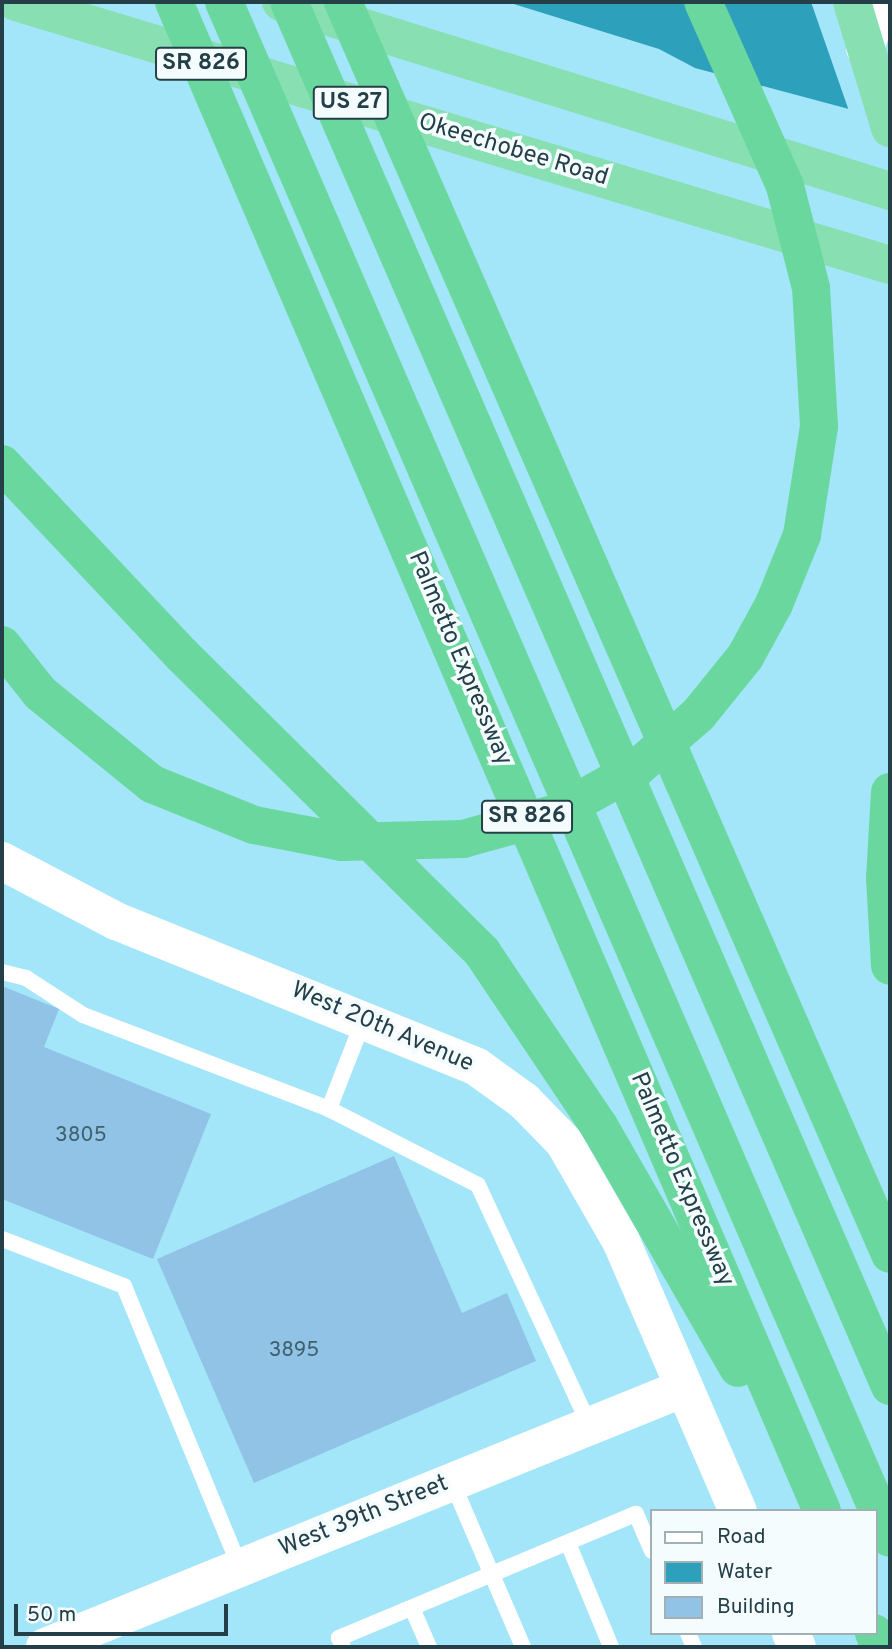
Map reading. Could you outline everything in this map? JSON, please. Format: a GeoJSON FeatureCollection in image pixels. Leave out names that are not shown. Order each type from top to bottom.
{"type":"FeatureCollection","features":[{"type":"Feature","properties":{"kind":"highway","name":"Okeechobee Road"},"geometry":{"type":"LineString","coordinates":[[16,2],[890,265]]}},
{"type":"Feature","properties":{"kind":"highway","name":"Palmetto Expressway"},"geometry":{"type":"LineString","coordinates":[[174,2],[818,1509]]}},
{"type":"Feature","properties":{"kind":"highway"},"geometry":{"type":"LineString","coordinates":[[224,2],[877,1509]]}},
{"type":"Feature","properties":{"kind":"highway"},"geometry":{"type":"LineString","coordinates":[[281,2],[890,191]]}},
{"type":"Feature","properties":{"kind":"highway"},"geometry":{"type":"LineString","coordinates":[[289,2],[890,1386]]}},
{"type":"Feature","properties":{"kind":"highway"},"geometry":{"type":"LineString","coordinates":[[343,2],[890,1254]]}},
{"type":"Feature","properties":{"kind":"highway"},"geometry":{"type":"LineString","coordinates":[[2,645],[40,693],[114,759],[152,784],[254,825],[342,842],[403,845],[463,839],[557,813],[637,768],[698,715],[745,657],[774,604],[813,489],[819,364],[811,288],[773,153],[703,2]]}},
{"type":"Feature","properties":{"kind":"highway"},"geometry":{"type":"LineString","coordinates":[[852,2],[890,128]]}},
{"type":"Feature","properties":{"kind":"highway"},"geometry":{"type":"LineString","coordinates":[[2,464],[181,654],[482,953],[599,1126],[818,1509]]}},
{"type":"Feature","properties":{"kind":"highway"},"geometry":{"type":"LineString","coordinates":[[890,792],[885,878],[890,965]]}},
{"type":"Feature","properties":{"kind":"highway"},"geometry":{"type":"LineString","coordinates":[[863,1193],[890,1273]]}},
{"type":"Feature","properties":{"kind":"highway"},"geometry":{"type":"LineString","coordinates":[[878,1510],[890,1538]]}},
{"type":"Feature","properties":{"kind":"street"},"geometry":{"type":"LineString","coordinates":[[865,48],[881,2]]}},
{"type":"Feature","properties":{"kind":"street","name":"West 20th Avenue"},"geometry":{"type":"LineString","coordinates":[[2,861],[49,892],[116,921],[365,1017],[477,1067],[564,1142],[621,1241],[737,1509]]}},
{"type":"Feature","properties":{"kind":"street","name":"West 39th Street"},"geometry":{"type":"LineString","coordinates":[[48,1647],[684,1388]]}},
{"type":"Feature","properties":{"kind":"lane"},"geometry":{"type":"LineString","coordinates":[[2,972],[26,978],[83,1015],[329,1109],[478,1185],[590,1426]]}},
{"type":"Feature","properties":{"kind":"lane"},"geometry":{"type":"LineString","coordinates":[[329,1109],[365,1017]]}},
{"type":"Feature","properties":{"kind":"lane"},"geometry":{"type":"LineString","coordinates":[[2,1239],[124,1286],[240,1568]]}},
{"type":"Feature","properties":{"kind":"lane"},"geometry":{"type":"LineString","coordinates":[[452,1482],[523,1647]]}},
{"type":"Feature","properties":{"kind":"lane"},"geometry":{"type":"LineString","coordinates":[[343,1647],[339,1638],[493,1576],[636,1514],[650,1546]]}},
{"type":"Feature","properties":{"kind":"lane"},"geometry":{"type":"LineString","coordinates":[[568,1543],[611,1647]]}},
{"type":"Feature","properties":{"kind":"lane"},"geometry":{"type":"LineString","coordinates":[[412,1608],[429,1647]]}},
{"type":"Feature","properties":{"kind":"water"},"geometry":{"type":"Polygon","coordinates":[[[507,2],[890,2],[890,120],[695,68],[659,49],[507,2]]]}},
{"type":"Feature","properties":{"kind":"pier"},"geometry":{"type":"Polygon","coordinates":[[[811,2],[890,2],[890,124],[849,111],[811,2]]]}},
{"type":"Feature","properties":{"kind":"building"},"geometry":{"type":"Polygon","coordinates":[[[2,986],[59,1009],[44,1047],[211,1114],[153,1259],[2,1199],[2,986]]]}},
{"type":"Feature","properties":{"kind":"building"},"geometry":{"type":"Polygon","coordinates":[[[394,1156],[462,1313],[507,1293],[536,1361],[254,1483],[157,1259],[394,1156]]]}}]}
